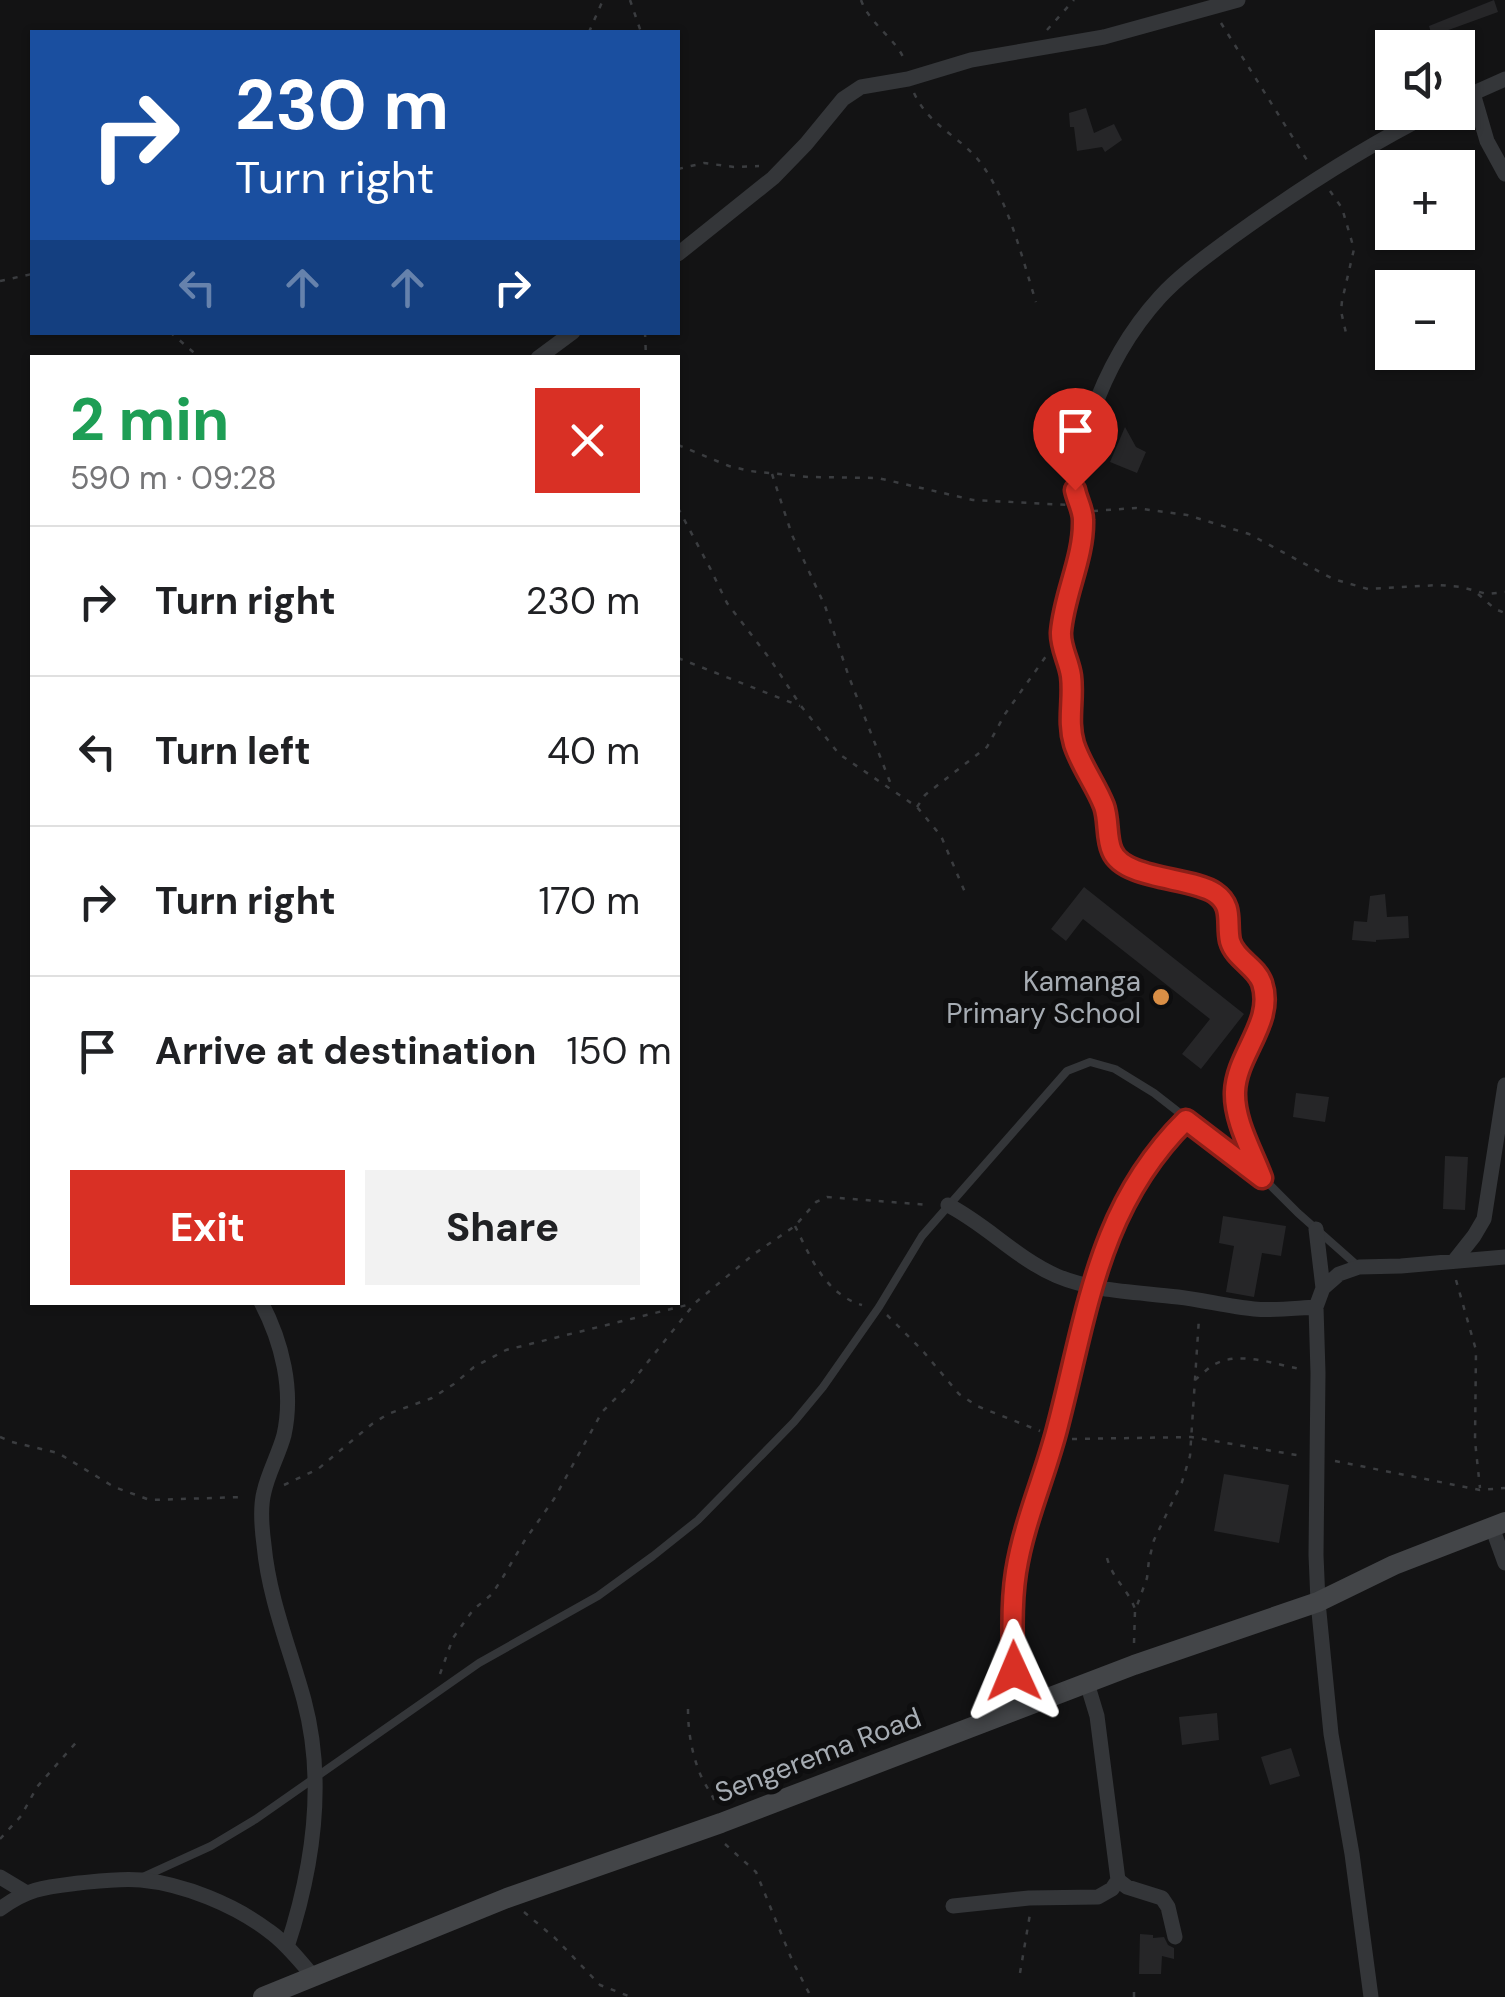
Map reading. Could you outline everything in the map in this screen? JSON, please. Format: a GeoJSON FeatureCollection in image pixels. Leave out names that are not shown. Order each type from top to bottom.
{"type":"FeatureCollection","features":[{"type":"Feature","properties":{"kind":"main road","name":"Sengerema Road"},"geometry":{"type":"LineString","coordinates":[[263,1997],[292,1991],[312,1975],[506,1898],[715,1824],[1086,1682],[1318,1602],[1394,1565],[1499,1524]]}},
{"type":"Feature","properties":{"kind":"street"},"geometry":{"type":"LineString","coordinates":[[680,252],[758,190],[843,99],[860,87],[908,79],[971,60],[1104,37],[1238,0]]}},
{"type":"Feature","properties":{"kind":"street"},"geometry":{"type":"LineString","coordinates":[[1475,92],[1505,78]]}},
{"type":"Feature","properties":{"kind":"street"},"geometry":{"type":"LineString","coordinates":[[1475,117],[1505,174]]}},
{"type":"Feature","properties":{"kind":"street"},"geometry":{"type":"LineString","coordinates":[[1079,502],[1074,478],[1076,460],[1098,396],[1127,340],[1161,296],[1269,210],[1344,160],[1400,130]]}},
{"type":"Feature","properties":{"kind":"street"},"geometry":{"type":"LineString","coordinates":[[542,355],[569,335]]}},
{"type":"Feature","properties":{"kind":"street"},"geometry":{"type":"LineString","coordinates":[[1455,1260],[1484,1218],[1505,1085]]}},
{"type":"Feature","properties":{"kind":"street"},"geometry":{"type":"LineString","coordinates":[[1014,1710],[1012,1633],[1016,1570],[1056,1436],[1092,1288],[1128,1194],[1162,1145],[1186,1120]]}},
{"type":"Feature","properties":{"kind":"street"},"geometry":{"type":"LineString","coordinates":[[948,1206],[988,1229],[1034,1264],[1092,1288],[1256,1309],[1316,1307]]}},
{"type":"Feature","properties":{"kind":"street"},"geometry":{"type":"LineString","coordinates":[[1316,1228],[1323,1288],[1316,1307],[1318,1602],[1329,1716],[1371,1997]]}},
{"type":"Feature","properties":{"kind":"street"},"geometry":{"type":"LineString","coordinates":[[1323,1288],[1339,1274],[1359,1267],[1505,1257]]}},
{"type":"Feature","properties":{"kind":"street"},"geometry":{"type":"LineString","coordinates":[[263,1305],[277,1333],[288,1402],[284,1434],[263,1495],[264,1545],[274,1601],[306,1705],[316,1777],[310,1853],[301,1904],[287,1947]]}},
{"type":"Feature","properties":{"kind":"street"},"geometry":{"type":"LineString","coordinates":[[1499,1524],[1505,1563]]}},
{"type":"Feature","properties":{"kind":"street"},"geometry":{"type":"LineString","coordinates":[[953,1906],[1029,1898],[1098,1897],[1118,1880],[1097,1716],[1086,1682]]}},
{"type":"Feature","properties":{"kind":"street"},"geometry":{"type":"LineString","coordinates":[[0,1876],[25,1892]]}},
{"type":"Feature","properties":{"kind":"street"},"geometry":{"type":"LineString","coordinates":[[0,1909],[25,1892],[138,1879],[222,1904],[268,1930],[312,1975]]}},
{"type":"Feature","properties":{"kind":"street"},"geometry":{"type":"LineString","coordinates":[[1118,1880],[1127,1887],[1162,1898],[1176,1936]]}},
{"type":"Feature","properties":{"kind":"lane"},"geometry":{"type":"LineString","coordinates":[[1079,502],[1081,541],[1060,634],[1071,675],[1074,745],[1106,811],[1115,856],[1134,869],[1207,888],[1220,896],[1228,907],[1234,951],[1260,977],[1266,996],[1262,1018],[1238,1071],[1235,1091],[1236,1113],[1262,1178]]}},
{"type":"Feature","properties":{"kind":"lane"},"geometry":{"type":"LineString","coordinates":[[138,1879],[211,1846],[256,1819],[432,1694],[598,1596],[698,1520],[823,1387],[880,1307],[922,1236],[1067,1071],[1090,1062],[1115,1068],[1154,1093],[1262,1178],[1359,1267]]}},
{"type":"Feature","properties":{"kind":"path"},"geometry":{"type":"LineString","coordinates":[[590,30],[603,0]]}},
{"type":"Feature","properties":{"kind":"path"},"geometry":{"type":"LineString","coordinates":[[630,0],[640,30]]}},
{"type":"Feature","properties":{"kind":"path"},"geometry":{"type":"LineString","coordinates":[[861,0],[866,14],[899,48],[908,79],[932,121],[974,154],[993,182],[1036,302]]}},
{"type":"Feature","properties":{"kind":"path"},"geometry":{"type":"LineString","coordinates":[[1029,50],[1074,0]]}},
{"type":"Feature","properties":{"kind":"path"},"geometry":{"type":"LineString","coordinates":[[1207,8],[1240,50],[1319,178],[1342,208],[1354,249],[1341,311],[1346,333]]}},
{"type":"Feature","properties":{"kind":"path"},"geometry":{"type":"LineString","coordinates":[[680,169],[704,163],[734,167],[786,164]]}},
{"type":"Feature","properties":{"kind":"path"},"geometry":{"type":"LineString","coordinates":[[0,281],[30,274]]}},
{"type":"Feature","properties":{"kind":"path"},"geometry":{"type":"LineString","coordinates":[[173,335],[197,355]]}},
{"type":"Feature","properties":{"kind":"path"},"geometry":{"type":"LineString","coordinates":[[680,446],[728,466],[772,474],[878,478],[973,500],[1079,502],[1187,516],[1250,534],[1333,578],[1368,589],[1439,585],[1476,592],[1505,592]]}},
{"type":"Feature","properties":{"kind":"path"},"geometry":{"type":"LineString","coordinates":[[772,474],[792,535],[825,606],[848,677],[893,789]]}},
{"type":"Feature","properties":{"kind":"path"},"geometry":{"type":"LineString","coordinates":[[680,512],[726,603],[801,706],[839,754],[917,807],[940,836],[967,897]]}},
{"type":"Feature","properties":{"kind":"path"},"geometry":{"type":"LineString","coordinates":[[1476,592],[1486,604],[1505,613]]}},
{"type":"Feature","properties":{"kind":"path"},"geometry":{"type":"LineString","coordinates":[[917,807],[925,795],[987,747],[1060,634]]}},
{"type":"Feature","properties":{"kind":"path"},"geometry":{"type":"LineString","coordinates":[[680,659],[801,706]]}},
{"type":"Feature","properties":{"kind":"path"},"geometry":{"type":"LineString","coordinates":[[432,1694],[454,1638],[473,1610],[504,1577],[554,1499],[602,1412],[695,1303],[826,1197],[948,1206]]}},
{"type":"Feature","properties":{"kind":"path"},"geometry":{"type":"LineString","coordinates":[[794,1226],[834,1291],[859,1305],[880,1307],[959,1394],[993,1413],[1070,1440],[1191,1437],[1480,1490],[1505,1488]]}},
{"type":"Feature","properties":{"kind":"path"},"geometry":{"type":"LineString","coordinates":[[1455,1260],[1456,1284],[1476,1350],[1475,1440],[1480,1490]]}},
{"type":"Feature","properties":{"kind":"path"},"geometry":{"type":"LineString","coordinates":[[1134,1665],[1135,1611],[1147,1578],[1154,1540],[1187,1470],[1200,1300]]}},
{"type":"Feature","properties":{"kind":"path"},"geometry":{"type":"LineString","coordinates":[[0,1437],[58,1453],[114,1488],[150,1500],[223,1500],[263,1495],[318,1470],[372,1424],[432,1398],[474,1366],[506,1350],[695,1303]]}},
{"type":"Feature","properties":{"kind":"path"},"geometry":{"type":"LineString","coordinates":[[1194,1381],[1216,1364],[1242,1359],[1318,1373]]}},
{"type":"Feature","properties":{"kind":"path"},"geometry":{"type":"LineString","coordinates":[[1107,1558],[1135,1611]]}},
{"type":"Feature","properties":{"kind":"path"},"geometry":{"type":"LineString","coordinates":[[688,1709],[690,1739],[702,1777],[713,1794],[715,1824],[730,1850],[756,1872],[811,1997]]}},
{"type":"Feature","properties":{"kind":"path"},"geometry":{"type":"LineString","coordinates":[[0,1839],[21,1816],[37,1787],[80,1738]]}},
{"type":"Feature","properties":{"kind":"path"},"geometry":{"type":"LineString","coordinates":[[506,1898],[555,1938],[600,1985],[631,1997]]}},
{"type":"Feature","properties":{"kind":"path"},"geometry":{"type":"LineString","coordinates":[[1020,1973],[1030,1919],[1029,1898]]}},
{"type":"Feature","properties":{"kind":"path"},"geometry":{"type":"LineString","coordinates":[[1134,1984],[1134,1997]]}},
{"type":"Feature","properties":{"kind":"building"},"geometry":{"type":"Polygon","coordinates":[[[1494,0],[1498,12],[1448,30],[1430,30],[1429,26],[1494,0]]]}},
{"type":"Feature","properties":{"kind":"building"},"geometry":{"type":"Polygon","coordinates":[[[1086,108],[1094,133],[1114,124],[1122,140],[1105,152],[1102,147],[1077,151],[1069,113],[1086,108]]]}},
{"type":"Feature","properties":{"kind":"building"},"geometry":{"type":"Polygon","coordinates":[[[1125,427],[1136,447],[1146,452],[1137,473],[1110,462],[1125,427]]]}},
{"type":"Feature","properties":{"kind":"building"},"geometry":{"type":"Polygon","coordinates":[[[1084,887],[1244,1014],[1201,1069],[1182,1054],[1210,1019],[1083,919],[1066,941],[1051,929],[1084,887]]]}},
{"type":"Feature","properties":{"kind":"building"},"geometry":{"type":"Polygon","coordinates":[[[1385,894],[1387,917],[1408,916],[1409,938],[1352,940],[1354,921],[1367,922],[1370,896],[1385,894]]]}},
{"type":"Feature","properties":{"kind":"building"},"geometry":{"type":"Polygon","coordinates":[[[1296,1093],[1329,1097],[1325,1122],[1293,1117],[1296,1093]]]}},
{"type":"Feature","properties":{"kind":"building"},"geometry":{"type":"Polygon","coordinates":[[[1445,1156],[1468,1157],[1465,1210],[1443,1209],[1445,1156]]]}},
{"type":"Feature","properties":{"kind":"building"},"geometry":{"type":"Polygon","coordinates":[[[1223,1216],[1286,1226],[1281,1256],[1262,1253],[1254,1297],[1226,1292],[1234,1246],[1219,1243],[1223,1216]]]}},
{"type":"Feature","properties":{"kind":"building"},"geometry":{"type":"Polygon","coordinates":[[[1224,1474],[1289,1485],[1279,1543],[1214,1531],[1224,1474]]]}},
{"type":"Feature","properties":{"kind":"building"},"geometry":{"type":"Polygon","coordinates":[[[1217,1713],[1219,1740],[1182,1745],[1179,1717],[1217,1713]]]}},
{"type":"Feature","properties":{"kind":"building"},"geometry":{"type":"Polygon","coordinates":[[[1291,1748],[1300,1776],[1270,1785],[1261,1757],[1291,1748]]]}},
{"type":"Feature","properties":{"kind":"building"},"geometry":{"type":"Polygon","coordinates":[[[1140,1934],[1164,1937],[1174,1948],[1174,1959],[1162,1956],[1161,1974],[1139,1974],[1140,1934]]]}},
{"type":"Feature","properties":{"kind":"place","name":"Kamanga Primary School"},"geometry":{"type":"Point","coordinates":[1161,997]}},
{"type":"Feature","properties":{"kind":"route"},"geometry":{"type":"LineString","coordinates":[[1014,1671],[1016,1570],[1056,1436],[1092,1288],[1128,1194],[1162,1145],[1186,1120],[1262,1178],[1236,1113],[1235,1091],[1238,1071],[1262,1018],[1266,996],[1260,977],[1234,951],[1228,907],[1220,896],[1207,888],[1144,873],[1115,856],[1106,811],[1074,745],[1071,675],[1060,634],[1081,541],[1082,512],[1075,490]]}}]}
